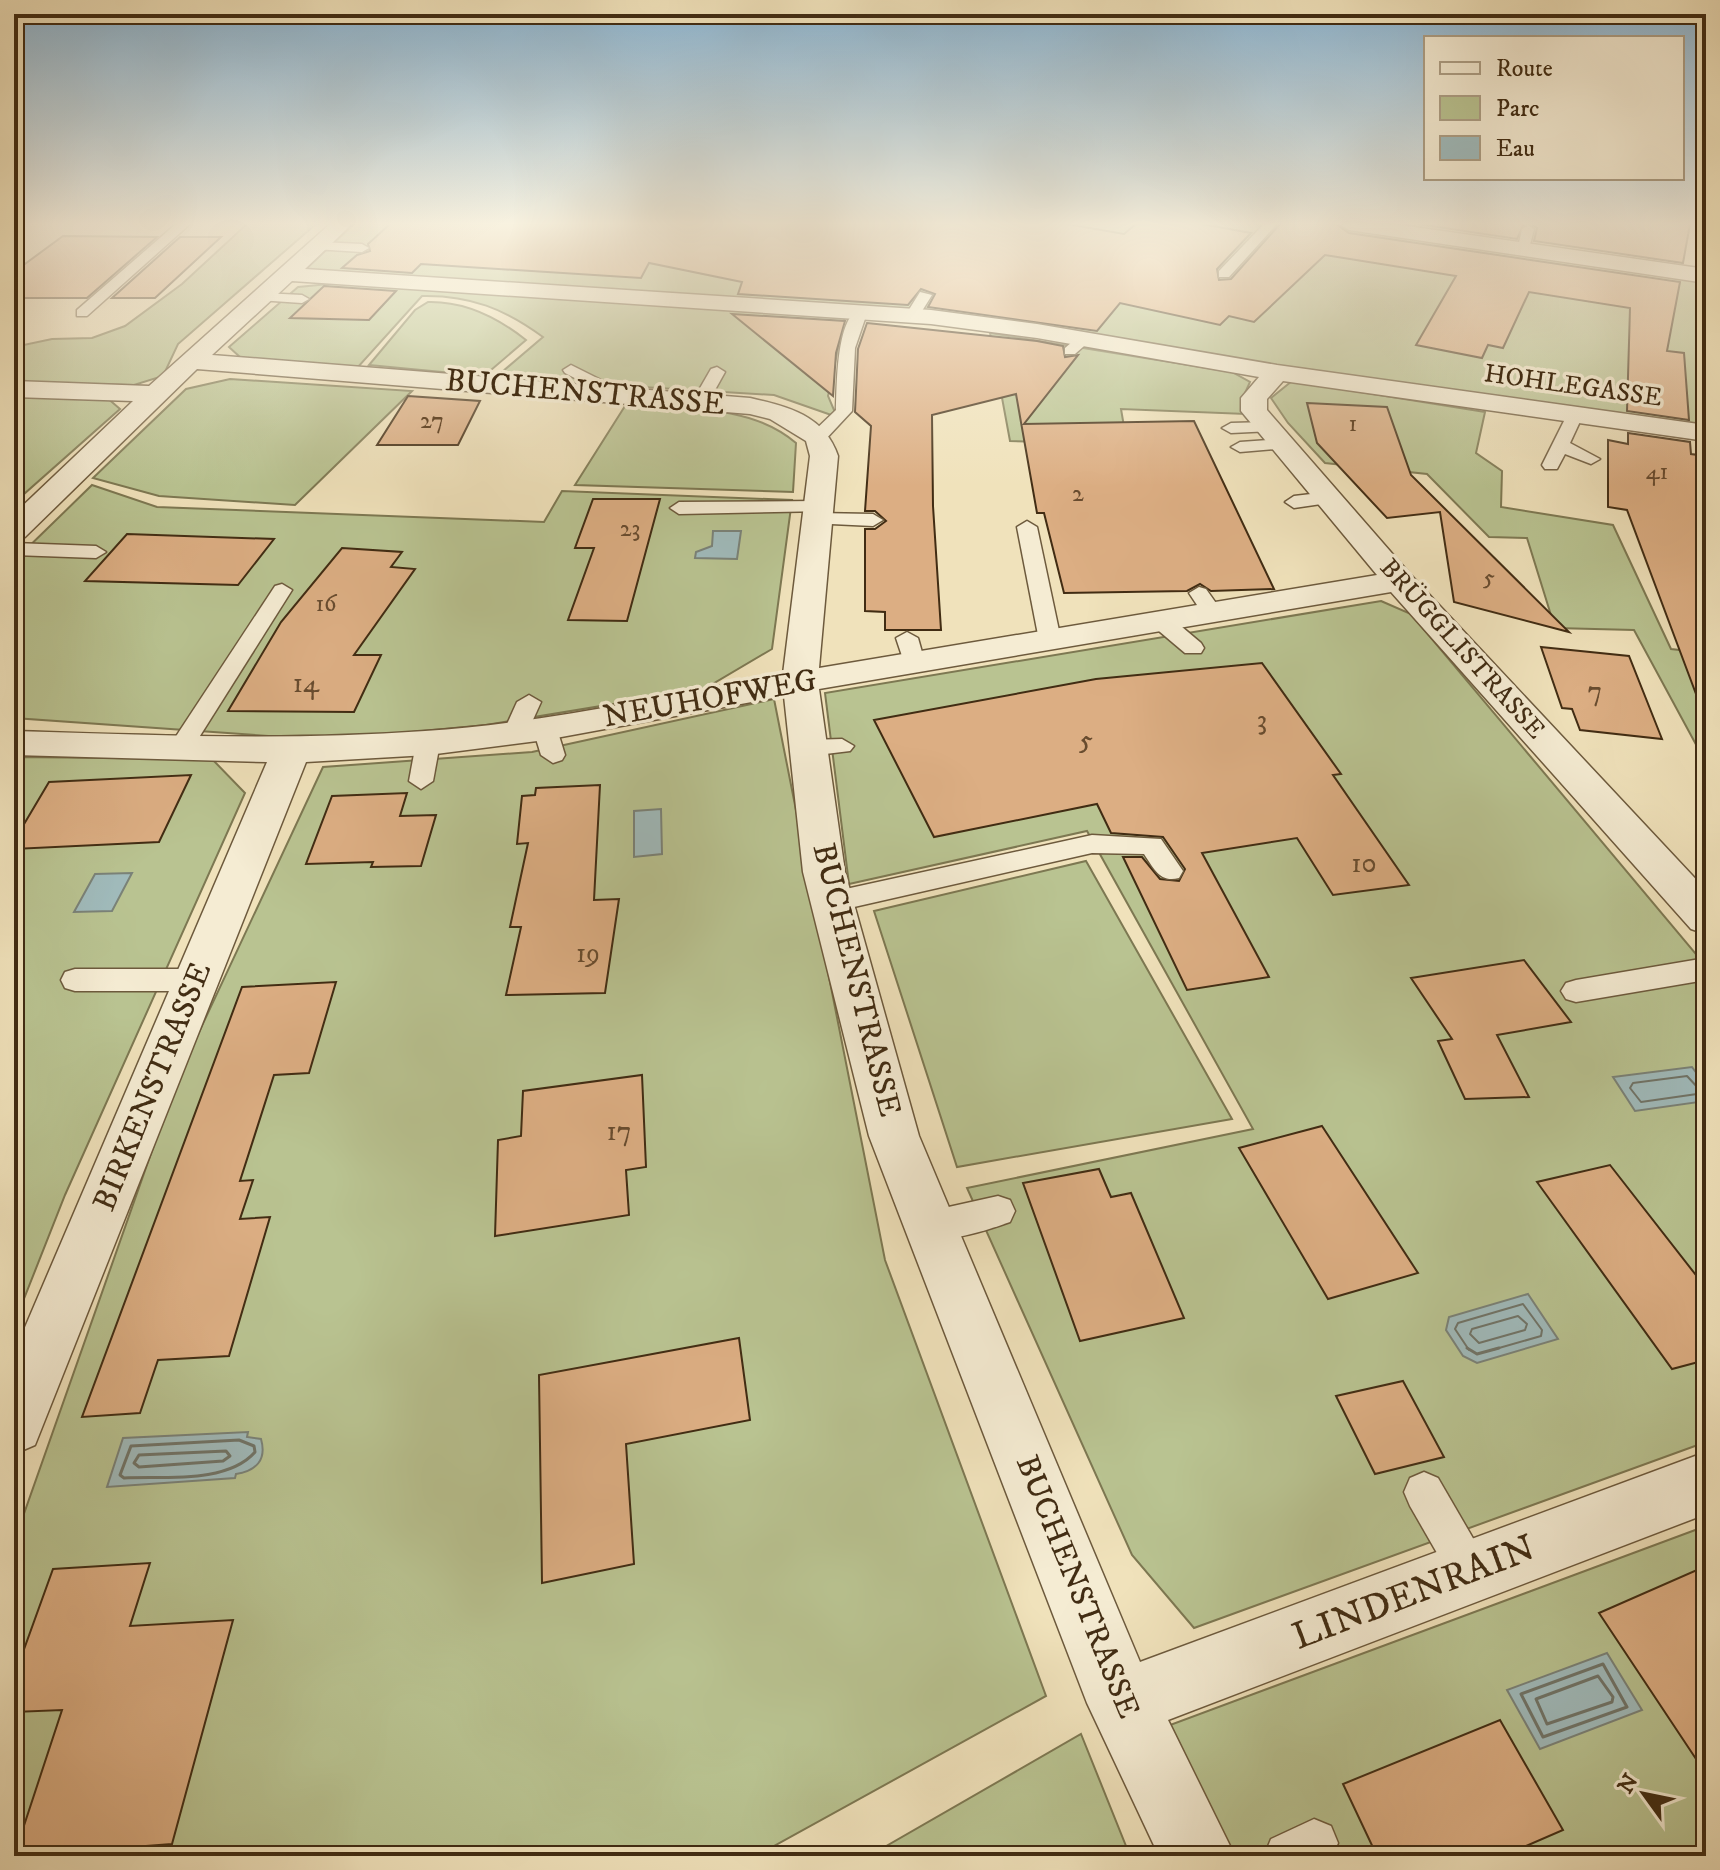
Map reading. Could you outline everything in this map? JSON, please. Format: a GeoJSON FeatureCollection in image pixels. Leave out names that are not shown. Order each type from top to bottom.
{"type":"FeatureCollection","features":[{"type":"Feature","properties":{"kind":"street"},"geometry":{"type":"LineString","coordinates":[[14,531],[24,512],[248,311]]}},
{"type":"Feature","properties":{"kind":"street","name":"HOHLEGASSE"},"geometry":{"type":"LineString","coordinates":[[835,311],[875,311]]}},
{"type":"Feature","properties":{"kind":"street","name":"HOHLEGASSE"},"geometry":{"type":"LineString","coordinates":[[940,311],[1077,345],[1706,433]]}},
{"type":"Feature","properties":{"kind":"street","name":"BUCHENSTRASSE"},"geometry":{"type":"LineString","coordinates":[[195,361],[619,395],[708,387],[779,413],[818,437],[824,456],[800,682],[826,747],[824,872],[894,1136],[1122,1703],[1198,1856]]}},
{"type":"Feature","properties":{"kind":"street","name":"BRÜGGLISTRASSE"},"geometry":{"type":"LineString","coordinates":[[1277,373],[1254,398],[1254,411],[1275,436],[1311,500],[1399,581],[1706,918]]}},
{"type":"Feature","properties":{"kind":"street"},"geometry":{"type":"LineString","coordinates":[[14,389],[155,394]]}},
{"type":"Feature","properties":{"kind":"street","name":"NEUHOFWEG"},"geometry":{"type":"LineString","coordinates":[[14,743],[291,751],[428,743],[535,730],[800,682],[911,650],[1050,640],[1161,621],[1206,603],[1399,581]]}},
{"type":"Feature","properties":{"kind":"street","name":"BIRKENSTRASSE"},"geometry":{"type":"LineString","coordinates":[[14,1424],[291,751]]}},
{"type":"Feature","properties":{"kind":"street","name":"LINDENRAIN"},"geometry":{"type":"LineString","coordinates":[[1122,1703],[1706,1483]]}},
{"type":"Feature","properties":{"kind":"lane"},"geometry":{"type":"LineString","coordinates":[[818,437],[844,411],[847,348],[860,313]]}},
{"type":"Feature","properties":{"kind":"lane"},"geometry":{"type":"LineString","coordinates":[[571,370],[619,395]]}},
{"type":"Feature","properties":{"kind":"lane"},"geometry":{"type":"LineString","coordinates":[[1551,465],[1575,415]]}},
{"type":"Feature","properties":{"kind":"lane"},"geometry":{"type":"LineString","coordinates":[[1231,428],[1275,436]]}},
{"type":"Feature","properties":{"kind":"lane"},"geometry":{"type":"LineString","coordinates":[[1240,447],[1275,436]]}},
{"type":"Feature","properties":{"kind":"lane"},"geometry":{"type":"LineString","coordinates":[[1561,445],[1591,459]]}},
{"type":"Feature","properties":{"kind":"lane"},"geometry":{"type":"LineString","coordinates":[[679,508],[818,513],[873,520]]}},
{"type":"Feature","properties":{"kind":"lane"},"geometry":{"type":"LineString","coordinates":[[1027,527],[1050,640]]}},
{"type":"Feature","properties":{"kind":"lane"},"geometry":{"type":"LineString","coordinates":[[14,549],[96,552]]}},
{"type":"Feature","properties":{"kind":"lane"},"geometry":{"type":"LineString","coordinates":[[181,747],[282,590]]}},
{"type":"Feature","properties":{"kind":"lane"},"geometry":{"type":"LineString","coordinates":[[1161,621],[1193,648]]}},
{"type":"Feature","properties":{"kind":"lane"},"geometry":{"type":"LineString","coordinates":[[421,781],[428,743]]}},
{"type":"Feature","properties":{"kind":"lane"},"geometry":{"type":"LineString","coordinates":[[832,902],[1092,844],[1152,845],[1170,871]]}},
{"type":"Feature","properties":{"kind":"lane"},"geometry":{"type":"LineString","coordinates":[[1576,991],[1706,969]]}},
{"type":"Feature","properties":{"kind":"lane"},"geometry":{"type":"LineString","coordinates":[[75,980],[197,980]]}},
{"type":"Feature","properties":{"kind":"lane"},"geometry":{"type":"LineString","coordinates":[[929,1225],[998,1211]]}},
{"type":"Feature","properties":{"kind":"lane"},"geometry":{"type":"LineString","coordinates":[[1424,1492],[1471,1571]]}},
{"type":"Feature","properties":{"kind":"green space"},"geometry":{"type":"Polygon","coordinates":[[[145,311],[216,311],[178,344],[163,376],[134,385],[14,383],[14,347],[52,339],[92,338],[125,326],[145,311]]]}},
{"type":"Feature","properties":{"kind":"green space"},"geometry":{"type":"Polygon","coordinates":[[[270,311],[408,311],[358,367],[241,358],[229,347],[270,311]]]}},
{"type":"Feature","properties":{"kind":"green space"},"geometry":{"type":"Polygon","coordinates":[[[414,311],[478,311],[504,324],[526,340],[484,376],[369,365],[414,311]]]}},
{"type":"Feature","properties":{"kind":"green space"},"geometry":{"type":"Polygon","coordinates":[[[501,311],[776,311],[845,316],[828,396],[837,417],[774,395],[495,378],[543,337],[501,311]]]}},
{"type":"Feature","properties":{"kind":"green space"},"geometry":{"type":"Polygon","coordinates":[[[938,311],[1706,311],[1706,427],[1284,368],[938,311]]]}},
{"type":"Feature","properties":{"kind":"green space"},"geometry":{"type":"Polygon","coordinates":[[[990,333],[1232,372],[1250,382],[1245,393],[1246,414],[1121,409],[1127,444],[1010,441],[990,333]]]}},
{"type":"Feature","properties":{"kind":"green space"},"geometry":{"type":"Polygon","coordinates":[[[230,379],[412,391],[295,505],[159,496],[93,478],[186,389],[230,379]]]}},
{"type":"Feature","properties":{"kind":"green space"},"geometry":{"type":"Polygon","coordinates":[[[1292,381],[1485,412],[1476,453],[1502,471],[1501,507],[1613,525],[1671,649],[1706,653],[1706,763],[1634,630],[1555,628],[1527,538],[1489,537],[1427,474],[1325,463],[1288,423],[1271,398],[1292,381]]]}},
{"type":"Feature","properties":{"kind":"green space"},"geometry":{"type":"Polygon","coordinates":[[[105,396],[120,409],[24,494],[14,497],[14,397],[105,396]]]}},
{"type":"Feature","properties":{"kind":"green space"},"geometry":{"type":"Polygon","coordinates":[[[625,406],[715,411],[758,421],[778,430],[796,443],[793,492],[575,485],[625,406]]]}},
{"type":"Feature","properties":{"kind":"green space"},"geometry":{"type":"Polygon","coordinates":[[[92,485],[157,507],[544,522],[562,491],[792,500],[772,649],[704,689],[486,725],[326,740],[14,718],[14,561],[92,485]]]}},
{"type":"Feature","properties":{"kind":"green space"},"geometry":{"type":"Polygon","coordinates":[[[1381,601],[1411,614],[1706,966],[1706,1442],[1194,1628],[1132,1555],[967,1188],[1253,1129],[1087,831],[849,884],[825,693],[1381,601]]]}},
{"type":"Feature","properties":{"kind":"green space"},"geometry":{"type":"Polygon","coordinates":[[[774,699],[885,1260],[1046,1696],[756,1856],[14,1856],[14,1542],[178,1077],[323,767],[532,752],[774,699]]]}},
{"type":"Feature","properties":{"kind":"green space"},"geometry":{"type":"Polygon","coordinates":[[[14,757],[212,759],[245,793],[65,1195],[14,1324],[14,757]]]}},
{"type":"Feature","properties":{"kind":"green space"},"geometry":{"type":"Polygon","coordinates":[[[1086,861],[1232,1119],[957,1167],[874,911],[1086,861]]]}},
{"type":"Feature","properties":{"kind":"green space"},"geometry":{"type":"Polygon","coordinates":[[[1706,1526],[1706,1856],[1232,1856],[1162,1728],[1706,1526]]]}},
{"type":"Feature","properties":{"kind":"green space"},"geometry":{"type":"Polygon","coordinates":[[[1081,1734],[1130,1856],[869,1856],[1081,1734]]]}},
{"type":"Feature","properties":{"kind":"water"},"geometry":{"type":"Polygon","coordinates":[[[713,531],[741,531],[737,559],[695,558],[696,552],[712,546],[713,531]]]}},
{"type":"Feature","properties":{"kind":"water"},"geometry":{"type":"Polygon","coordinates":[[[661,809],[662,854],[634,857],[634,811],[661,809]]]}},
{"type":"Feature","properties":{"kind":"water"},"geometry":{"type":"Polygon","coordinates":[[[132,873],[112,911],[74,912],[95,874],[132,873]]]}},
{"type":"Feature","properties":{"kind":"water"},"geometry":{"type":"Polygon","coordinates":[[[1692,1067],[1706,1086],[1706,1101],[1635,1111],[1613,1077],[1692,1067]]]}},
{"type":"Feature","properties":{"kind":"water"},"geometry":{"type":"Polygon","coordinates":[[[1528,1294],[1558,1339],[1477,1363],[1463,1356],[1446,1330],[1449,1317],[1528,1294]]]}},
{"type":"Feature","properties":{"kind":"water"},"geometry":{"type":"Polygon","coordinates":[[[248,1432],[247,1437],[261,1439],[261,1459],[249,1470],[236,1474],[235,1478],[107,1487],[123,1438],[248,1432]]]}},
{"type":"Feature","properties":{"kind":"water"},"geometry":{"type":"Polygon","coordinates":[[[1607,1653],[1642,1710],[1540,1749],[1507,1690],[1607,1653]]]}},
{"type":"Feature","properties":{"kind":"building"},"geometry":{"type":"Polygon","coordinates":[[[297,311],[377,311],[369,320],[290,318],[297,311]]]}},
{"type":"Feature","properties":{"kind":"building"},"geometry":{"type":"Polygon","coordinates":[[[958,311],[1113,311],[1097,331],[958,311]]]}},
{"type":"Feature","properties":{"kind":"building"},"geometry":{"type":"Polygon","coordinates":[[[1158,311],[1265,311],[1254,322],[1229,316],[1220,325],[1158,311]]]}},
{"type":"Feature","properties":{"kind":"building"},"geometry":{"type":"Polygon","coordinates":[[[1436,311],[1520,311],[1503,348],[1488,345],[1482,358],[1416,345],[1436,311]]]}},
{"type":"Feature","properties":{"kind":"building"},"geometry":{"type":"Polygon","coordinates":[[[1630,311],[1674,311],[1667,351],[1684,353],[1689,420],[1627,411],[1630,311]]]}},
{"type":"Feature","properties":{"kind":"building"},"geometry":{"type":"Polygon","coordinates":[[[732,314],[845,321],[836,353],[833,396],[732,314]]]}},
{"type":"Feature","properties":{"kind":"building"},"geometry":{"type":"Polygon","coordinates":[[[867,323],[1037,341],[1063,346],[1065,357],[1078,355],[1024,424],[1194,421],[1274,589],[1211,591],[1200,584],[1187,591],[1064,593],[1044,513],[1037,513],[1016,394],[932,415],[933,506],[941,630],[885,630],[885,612],[865,611],[865,529],[875,529],[886,521],[875,511],[865,511],[871,426],[855,412],[858,349],[867,323]]]}},
{"type":"Feature","properties":{"kind":"building"},"geometry":{"type":"Polygon","coordinates":[[[408,396],[480,401],[458,445],[377,445],[408,396]]]}},
{"type":"Feature","properties":{"kind":"building"},"geometry":{"type":"Polygon","coordinates":[[[1307,403],[1387,407],[1411,475],[1569,632],[1454,602],[1440,512],[1387,518],[1317,443],[1307,403]]]}},
{"type":"Feature","properties":{"kind":"building"},"geometry":{"type":"Polygon","coordinates":[[[1628,433],[1690,442],[1691,454],[1706,456],[1706,701],[1699,702],[1627,510],[1608,507],[1608,440],[1628,444],[1628,433]]]}},
{"type":"Feature","properties":{"kind":"building"},"geometry":{"type":"Polygon","coordinates":[[[593,499],[660,499],[627,621],[568,620],[594,548],[575,548],[593,499]]]}},
{"type":"Feature","properties":{"kind":"building"},"geometry":{"type":"Polygon","coordinates":[[[127,534],[274,539],[238,585],[85,581],[127,534]]]}},
{"type":"Feature","properties":{"kind":"building"},"geometry":{"type":"Polygon","coordinates":[[[342,548],[402,552],[391,567],[415,569],[354,655],[381,655],[354,712],[228,711],[281,622],[342,548]]]}},
{"type":"Feature","properties":{"kind":"building"},"geometry":{"type":"Polygon","coordinates":[[[1541,647],[1629,656],[1662,739],[1580,730],[1572,709],[1562,708],[1541,647]]]}},
{"type":"Feature","properties":{"kind":"building"},"geometry":{"type":"Polygon","coordinates":[[[1262,663],[1341,774],[1333,775],[1409,885],[1333,895],[1297,838],[1202,853],[1269,977],[1187,990],[1123,857],[1142,857],[1160,879],[1179,881],[1185,869],[1163,837],[1111,833],[1097,804],[934,837],[874,720],[1096,679],[1262,663]]]}},
{"type":"Feature","properties":{"kind":"building"},"geometry":{"type":"Polygon","coordinates":[[[191,775],[159,842],[14,849],[14,841],[49,782],[191,775]]]}},
{"type":"Feature","properties":{"kind":"building"},"geometry":{"type":"Polygon","coordinates":[[[600,785],[594,900],[619,899],[605,993],[506,995],[521,927],[510,927],[528,843],[517,844],[522,796],[535,795],[536,788],[600,785]]]}},
{"type":"Feature","properties":{"kind":"building"},"geometry":{"type":"Polygon","coordinates":[[[407,793],[400,816],[436,815],[421,866],[371,867],[373,862],[306,864],[332,796],[407,793]]]}},
{"type":"Feature","properties":{"kind":"building"},"geometry":{"type":"Polygon","coordinates":[[[1524,960],[1571,1022],[1497,1035],[1529,1097],[1465,1099],[1438,1041],[1452,1039],[1411,978],[1524,960]]]}},
{"type":"Feature","properties":{"kind":"building"},"geometry":{"type":"Polygon","coordinates":[[[336,982],[309,1073],[274,1075],[240,1181],[253,1180],[240,1219],[270,1217],[229,1356],[158,1360],[140,1413],[82,1417],[242,987],[336,982]]]}},
{"type":"Feature","properties":{"kind":"building"},"geometry":{"type":"Polygon","coordinates":[[[642,1075],[646,1167],[626,1170],[629,1215],[495,1236],[498,1140],[521,1136],[523,1091],[642,1075]]]}},
{"type":"Feature","properties":{"kind":"building"},"geometry":{"type":"Polygon","coordinates":[[[1322,1126],[1418,1273],[1328,1299],[1239,1148],[1322,1126]]]}},
{"type":"Feature","properties":{"kind":"building"},"geometry":{"type":"Polygon","coordinates":[[[1610,1165],[1706,1288],[1706,1360],[1672,1369],[1537,1182],[1610,1165]]]}},
{"type":"Feature","properties":{"kind":"building"},"geometry":{"type":"Polygon","coordinates":[[[1099,1169],[1111,1197],[1131,1193],[1184,1318],[1080,1341],[1023,1183],[1099,1169]]]}},
{"type":"Feature","properties":{"kind":"building"},"geometry":{"type":"Polygon","coordinates":[[[739,1338],[750,1420],[626,1444],[634,1564],[542,1583],[539,1375],[739,1338]]]}},
{"type":"Feature","properties":{"kind":"building"},"geometry":{"type":"Polygon","coordinates":[[[1403,1381],[1444,1457],[1375,1474],[1336,1396],[1403,1381]]]}},
{"type":"Feature","properties":{"kind":"building"},"geometry":{"type":"Polygon","coordinates":[[[150,1563],[130,1626],[233,1620],[172,1844],[68,1852],[67,1856],[14,1856],[62,1710],[14,1712],[14,1677],[53,1569],[150,1563]]]}},
{"type":"Feature","properties":{"kind":"building"},"geometry":{"type":"Polygon","coordinates":[[[1706,1566],[1706,1774],[1599,1613],[1706,1566]]]}},
{"type":"Feature","properties":{"kind":"building"},"geometry":{"type":"Polygon","coordinates":[[[1500,1720],[1563,1830],[1503,1856],[1377,1856],[1343,1784],[1500,1720]]]}}]}
